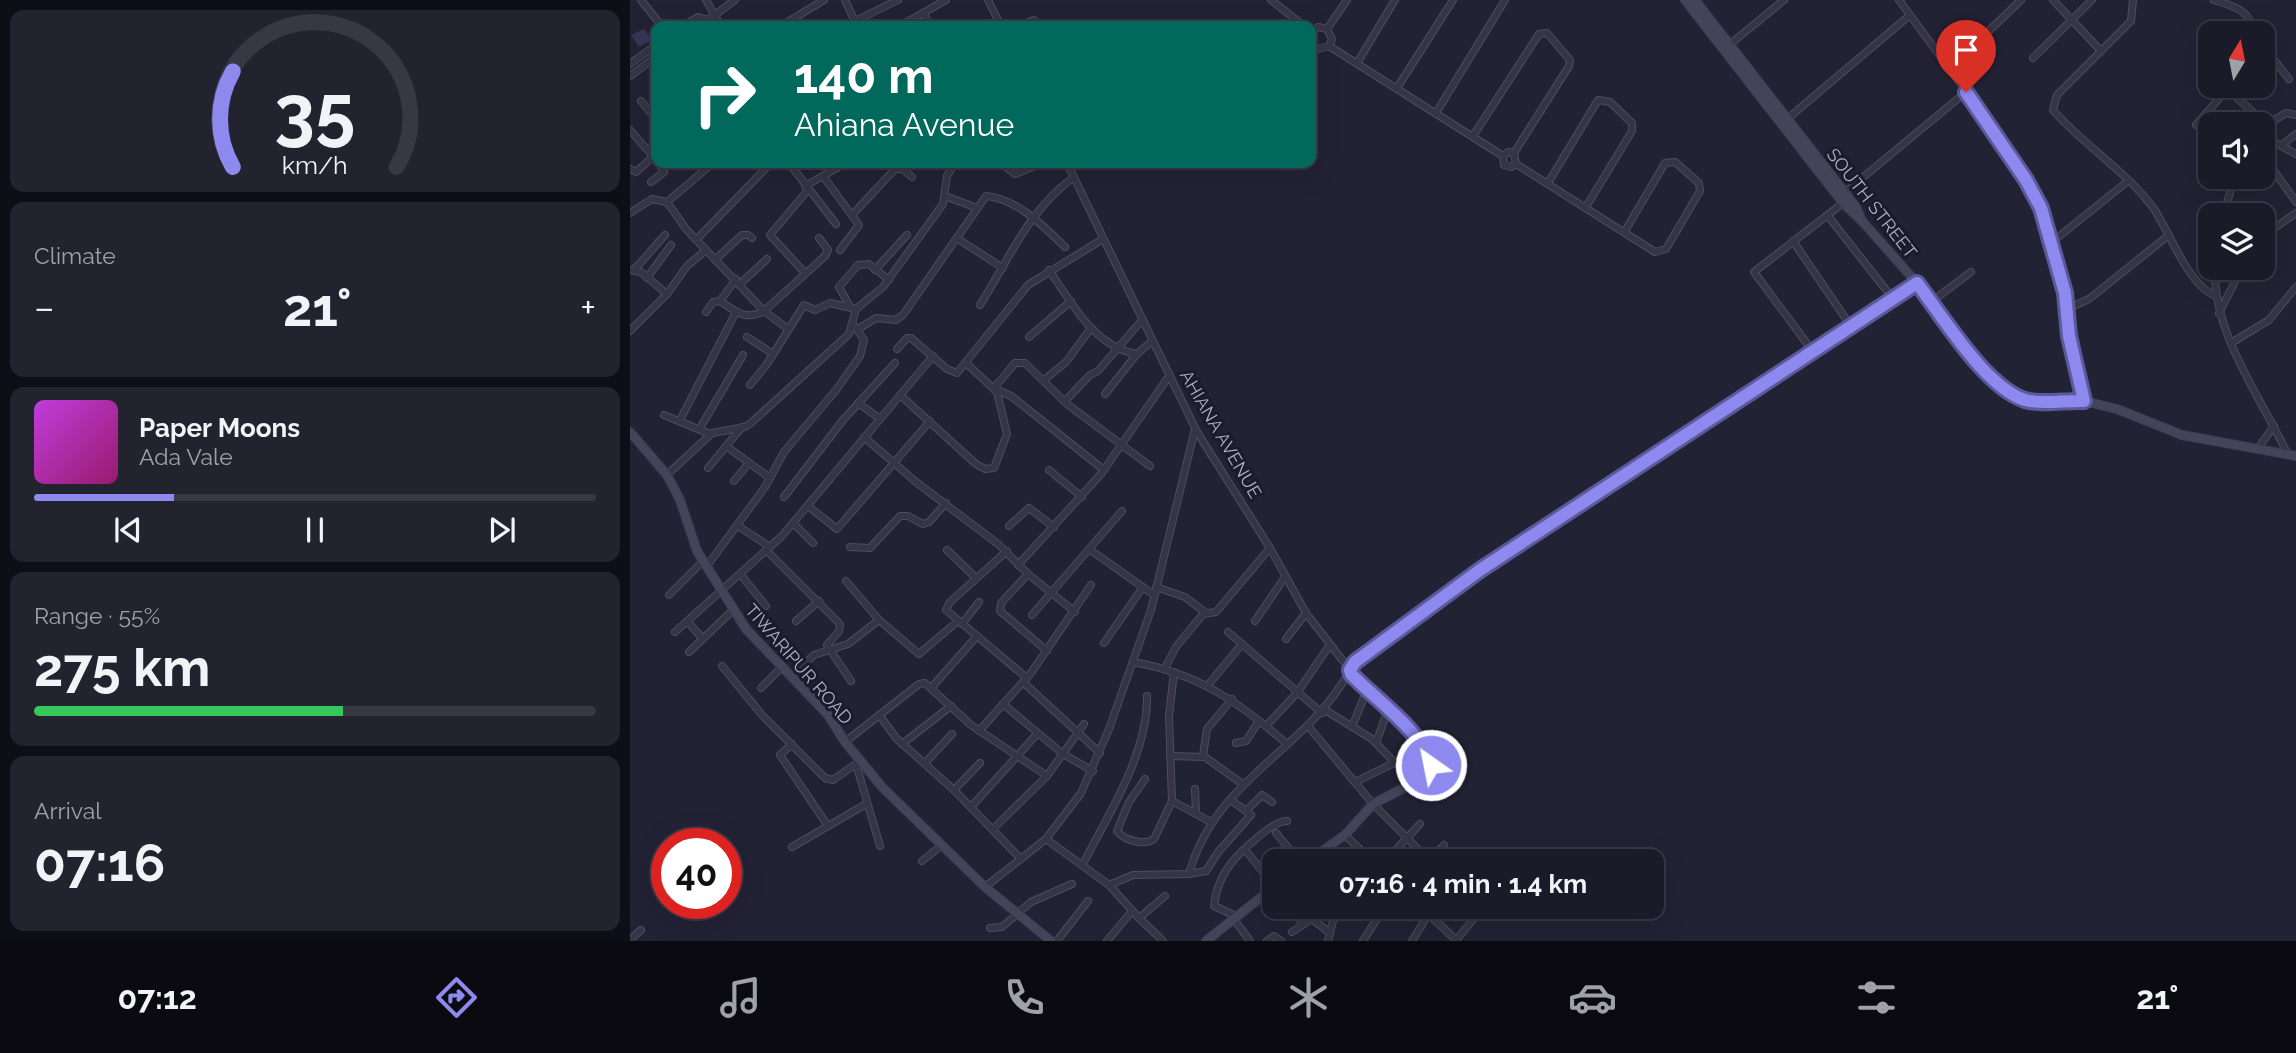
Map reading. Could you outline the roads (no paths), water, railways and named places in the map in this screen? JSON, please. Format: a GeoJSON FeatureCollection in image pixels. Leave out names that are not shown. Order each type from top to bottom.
{"type":"FeatureCollection","features":[{"type":"Feature","properties":{"kind":"street"},"geometry":{"type":"LineString","coordinates":[[641,0],[658,21]]}},
{"type":"Feature","properties":{"kind":"street"},"geometry":{"type":"LineString","coordinates":[[706,0],[718,21]]}},
{"type":"Feature","properties":{"kind":"street"},"geometry":{"type":"LineString","coordinates":[[692,21],[698,17],[708,20],[735,0]]}},
{"type":"Feature","properties":{"kind":"street"},"geometry":{"type":"LineString","coordinates":[[789,21],[824,0]]}},
{"type":"Feature","properties":{"kind":"street"},"geometry":{"type":"LineString","coordinates":[[845,0],[855,21]]}},
{"type":"Feature","properties":{"kind":"street"},"geometry":{"type":"LineString","coordinates":[[861,21],[898,0]]}},
{"type":"Feature","properties":{"kind":"street"},"geometry":{"type":"LineString","coordinates":[[922,0],[929,21]]}},
{"type":"Feature","properties":{"kind":"street"},"geometry":{"type":"LineString","coordinates":[[909,21],[946,0]]}},
{"type":"Feature","properties":{"kind":"street"},"geometry":{"type":"LineString","coordinates":[[988,0],[998,21]]}},
{"type":"Feature","properties":{"kind":"street"},"geometry":{"type":"LineString","coordinates":[[1326,29],[1347,0]]}},
{"type":"Feature","properties":{"kind":"street"},"geometry":{"type":"LineString","coordinates":[[1357,63],[1395,0]]}},
{"type":"Feature","properties":{"kind":"street"},"geometry":{"type":"LineString","coordinates":[[1397,88],[1453,0]]}},
{"type":"Feature","properties":{"kind":"street"},"geometry":{"type":"LineString","coordinates":[[1436,113],[1505,0]]}},
{"type":"Feature","properties":{"kind":"street"},"geometry":{"type":"LineString","coordinates":[[1729,45],[1784,0]]}},
{"type":"Feature","properties":{"kind":"street"},"geometry":{"type":"LineString","coordinates":[[1899,0],[1966,92],[2026,180],[2041,208],[2052,242],[2067,309],[2069,336],[2084,401]]}},
{"type":"Feature","properties":{"kind":"street"},"geometry":{"type":"LineString","coordinates":[[1949,69],[2021,0]]}},
{"type":"Feature","properties":{"kind":"street"},"geometry":{"type":"LineString","coordinates":[[2053,0],[2101,51]]}},
{"type":"Feature","properties":{"kind":"street"},"geometry":{"type":"LineString","coordinates":[[2033,58],[2092,0]]}},
{"type":"Feature","properties":{"kind":"street"},"geometry":{"type":"LineString","coordinates":[[2133,0],[2131,21],[2057,95],[2053,110],[2154,209],[2196,282],[2216,296]]}},
{"type":"Feature","properties":{"kind":"street"},"geometry":{"type":"LineString","coordinates":[[2214,0],[2244,12],[2250,21]]}},
{"type":"Feature","properties":{"kind":"street"},"geometry":{"type":"LineString","coordinates":[[1274,1],[1298,21]]}},
{"type":"Feature","properties":{"kind":"street"},"geometry":{"type":"LineString","coordinates":[[1689,1],[1843,204],[1862,221]]}},
{"type":"Feature","properties":{"kind":"street","name":"SOUTH STREET"},"geometry":{"type":"LineString","coordinates":[[1689,1],[1729,45],[1844,193],[1862,221],[1917,283],[1988,373],[2014,395],[2039,402],[2084,401],[2117,410],[2182,436],[2259,447],[2296,456]]}},
{"type":"Feature","properties":{"kind":"street"},"geometry":{"type":"LineString","coordinates":[[1786,120],[1910,15]]}},
{"type":"Feature","properties":{"kind":"street"},"geometry":{"type":"LineString","coordinates":[[1316,28],[1326,29],[1332,39],[1329,46]]}},
{"type":"Feature","properties":{"kind":"street"},"geometry":{"type":"LineString","coordinates":[[1473,136],[1539,34],[1547,33],[1570,60],[1569,66],[1514,153],[1516,164],[1655,252],[1664,250],[1700,191],[1699,183],[1675,162],[1665,163],[1625,231]]}},
{"type":"Feature","properties":{"kind":"street"},"geometry":{"type":"LineString","coordinates":[[1316,47],[1329,46],[1503,156]]}},
{"type":"Feature","properties":{"kind":"street"},"geometry":{"type":"LineString","coordinates":[[630,64],[651,49]]}},
{"type":"Feature","properties":{"kind":"street"},"geometry":{"type":"LineString","coordinates":[[630,76],[651,61]]}},
{"type":"Feature","properties":{"kind":"street"},"geometry":{"type":"LineString","coordinates":[[2275,61],[2289,79]]}},
{"type":"Feature","properties":{"kind":"street"},"geometry":{"type":"LineString","coordinates":[[1844,193],[1966,92]]}},
{"type":"Feature","properties":{"kind":"street"},"geometry":{"type":"LineString","coordinates":[[2196,125],[2220,98]]}},
{"type":"Feature","properties":{"kind":"street"},"geometry":{"type":"LineString","coordinates":[[2240,98],[2254,112]]}},
{"type":"Feature","properties":{"kind":"street"},"geometry":{"type":"LineString","coordinates":[[1548,183],[1598,100],[1610,102],[1632,123],[1632,131],[1586,206]]}},
{"type":"Feature","properties":{"kind":"street"},"geometry":{"type":"LineString","coordinates":[[641,101],[651,113]]}},
{"type":"Feature","properties":{"kind":"street"},"geometry":{"type":"LineString","coordinates":[[2275,119],[2289,112],[2296,115]]}},
{"type":"Feature","properties":{"kind":"street"},"geometry":{"type":"LineString","coordinates":[[630,130],[651,153]]}},
{"type":"Feature","properties":{"kind":"street"},"geometry":{"type":"LineString","coordinates":[[2282,145],[2296,134]]}},
{"type":"Feature","properties":{"kind":"street"},"geometry":{"type":"LineString","coordinates":[[2275,142],[2296,154]]}},
{"type":"Feature","properties":{"kind":"street"},"geometry":{"type":"LineString","coordinates":[[1514,153],[1508,152],[1503,156],[1502,162],[1507,167],[1516,164]]}},
{"type":"Feature","properties":{"kind":"street"},"geometry":{"type":"LineString","coordinates":[[630,169],[636,173],[651,162]]}},
{"type":"Feature","properties":{"kind":"street"},"geometry":{"type":"LineString","coordinates":[[651,182],[664,172],[662,168]]}},
{"type":"Feature","properties":{"kind":"street"},"geometry":{"type":"LineString","coordinates":[[667,202],[707,168]]}},
{"type":"Feature","properties":{"kind":"street"},"geometry":{"type":"LineString","coordinates":[[696,240],[766,168]]}},
{"type":"Feature","properties":{"kind":"street"},"geometry":{"type":"LineString","coordinates":[[794,168],[836,225]]}},
{"type":"Feature","properties":{"kind":"street"},"geometry":{"type":"LineString","coordinates":[[805,274],[770,235],[807,188],[837,168]]}},
{"type":"Feature","properties":{"kind":"street"},"geometry":{"type":"LineString","coordinates":[[750,385],[805,305],[815,310],[830,303],[853,308],[879,292],[925,231],[945,196],[947,176],[953,168]]}},
{"type":"Feature","properties":{"kind":"street"},"geometry":{"type":"LineString","coordinates":[[1007,168],[1014,174],[1029,168]]}},
{"type":"Feature","properties":{"kind":"street","name":"AHIANA AVENUE"},"geometry":{"type":"LineString","coordinates":[[1069,168],[1195,429],[1270,548],[1306,613],[1329,646],[1423,749]]}},
{"type":"Feature","properties":{"kind":"street"},"geometry":{"type":"LineString","coordinates":[[852,215],[895,169],[902,169],[912,177]]}},
{"type":"Feature","properties":{"kind":"street"},"geometry":{"type":"LineString","coordinates":[[2275,172],[2296,202]]}},
{"type":"Feature","properties":{"kind":"street"},"geometry":{"type":"LineString","coordinates":[[823,176],[859,225],[840,250]]}},
{"type":"Feature","properties":{"kind":"street"},"geometry":{"type":"LineString","coordinates":[[980,305],[1003,268],[1008,254],[1034,218],[1073,177]]}},
{"type":"Feature","properties":{"kind":"street"},"geometry":{"type":"LineString","coordinates":[[2052,242],[2128,181]]}},
{"type":"Feature","properties":{"kind":"street"},"geometry":{"type":"LineString","coordinates":[[945,196],[977,208]]}},
{"type":"Feature","properties":{"kind":"street"},"geometry":{"type":"LineString","coordinates":[[667,475],[710,435],[751,423],[855,327],[876,318],[896,320],[903,315],[958,239],[983,197],[989,196],[1015,205],[1034,218],[1065,247]]}},
{"type":"Feature","properties":{"kind":"street"},"geometry":{"type":"LineString","coordinates":[[630,213],[652,198],[667,202],[696,240],[717,258],[764,311],[788,329]]}},
{"type":"Feature","properties":{"kind":"street"},"geometry":{"type":"LineString","coordinates":[[1814,353],[1755,276],[1755,268],[1843,204]]}},
{"type":"Feature","properties":{"kind":"street"},"geometry":{"type":"LineString","coordinates":[[2275,228],[2296,213]]}},
{"type":"Feature","properties":{"kind":"street"},"geometry":{"type":"LineString","coordinates":[[1828,216],[1894,300]]}},
{"type":"Feature","properties":{"kind":"street"},"geometry":{"type":"LineString","coordinates":[[717,258],[741,235],[746,234],[752,238]]}},
{"type":"Feature","properties":{"kind":"street"},"geometry":{"type":"LineString","coordinates":[[665,235],[632,270],[667,294]]}},
{"type":"Feature","properties":{"kind":"street"},"geometry":{"type":"LineString","coordinates":[[876,270],[907,235]]}},
{"type":"Feature","properties":{"kind":"street"},"geometry":{"type":"LineString","coordinates":[[2067,309],[2089,299],[2169,235]]}},
{"type":"Feature","properties":{"kind":"street"},"geometry":{"type":"LineString","coordinates":[[720,301],[749,317],[764,311],[827,253],[819,238]]}},
{"type":"Feature","properties":{"kind":"street"},"geometry":{"type":"LineString","coordinates":[[958,239],[1003,268]]}},
{"type":"Feature","properties":{"kind":"street"},"geometry":{"type":"LineString","coordinates":[[897,348],[909,337],[955,374],[1022,291],[1049,270],[1103,239]]}},
{"type":"Feature","properties":{"kind":"street"},"geometry":{"type":"LineString","coordinates":[[1793,242],[1852,328]]}},
{"type":"Feature","properties":{"kind":"street"},"geometry":{"type":"LineString","coordinates":[[647,278],[671,245]]}},
{"type":"Feature","properties":{"kind":"street"},"geometry":{"type":"LineString","coordinates":[[630,331],[667,294],[687,266],[706,250]]}},
{"type":"Feature","properties":{"kind":"street"},"geometry":{"type":"LineString","coordinates":[[706,312],[713,302],[720,301],[738,281],[768,259]]}},
{"type":"Feature","properties":{"kind":"street"},"geometry":{"type":"LineString","coordinates":[[668,595],[705,563],[738,526],[784,452],[836,390],[860,356],[864,344],[855,327],[853,308],[838,289],[841,282],[862,262],[889,281]]}},
{"type":"Feature","properties":{"kind":"street"},"geometry":{"type":"LineString","coordinates":[[1049,270],[1091,328],[1115,349],[1137,354]]}},
{"type":"Feature","properties":{"kind":"street"},"geometry":{"type":"LineString","coordinates":[[1931,302],[1971,272]]}},
{"type":"Feature","properties":{"kind":"street"},"geometry":{"type":"LineString","coordinates":[[2215,280],[2220,313],[2231,343],[2287,453]]}},
{"type":"Feature","properties":{"kind":"street"},"geometry":{"type":"LineString","coordinates":[[2220,313],[2236,280]]}},
{"type":"Feature","properties":{"kind":"street"},"geometry":{"type":"LineString","coordinates":[[1189,874],[1198,847],[1211,822],[1244,785],[1323,711],[1355,662],[1480,570],[1917,283]]}},
{"type":"Feature","properties":{"kind":"street"},"geometry":{"type":"LineString","coordinates":[[2231,343],[2269,320],[2296,288]]}},
{"type":"Feature","properties":{"kind":"street"},"geometry":{"type":"LineString","coordinates":[[1029,337],[1071,301]]}},
{"type":"Feature","properties":{"kind":"street"},"geometry":{"type":"LineString","coordinates":[[680,420],[736,312]]}},
{"type":"Feature","properties":{"kind":"street"},"geometry":{"type":"LineString","coordinates":[[1065,401],[1090,375],[1098,371],[1142,320]]}},
{"type":"Feature","properties":{"kind":"street"},"geometry":{"type":"LineString","coordinates":[[1044,380],[1066,362],[1091,328]]}},
{"type":"Feature","properties":{"kind":"street"},"geometry":{"type":"LineString","coordinates":[[747,337],[773,354]]}},
{"type":"Feature","properties":{"kind":"street"},"geometry":{"type":"LineString","coordinates":[[1105,394],[1137,354],[1152,341]]}},
{"type":"Feature","properties":{"kind":"street"},"geometry":{"type":"LineString","coordinates":[[700,428],[743,355]]}},
{"type":"Feature","properties":{"kind":"street"},"geometry":{"type":"LineString","coordinates":[[675,632],[741,575],[793,523],[933,356]]}},
{"type":"Feature","properties":{"kind":"street"},"geometry":{"type":"LineString","coordinates":[[995,388],[1018,361],[1025,363],[1065,401],[1150,466]]}},
{"type":"Feature","properties":{"kind":"street"},"geometry":{"type":"LineString","coordinates":[[784,497],[858,403],[895,363]]}},
{"type":"Feature","properties":{"kind":"street"},"geometry":{"type":"LineString","coordinates":[[966,363],[1104,470]]}},
{"type":"Feature","properties":{"kind":"street"},"geometry":{"type":"LineString","coordinates":[[1018,565],[1104,470],[1169,376]]}},
{"type":"Feature","properties":{"kind":"street"},"geometry":{"type":"LineString","coordinates":[[900,395],[976,464],[985,469],[994,468],[1007,434],[995,388]]}},
{"type":"Feature","properties":{"kind":"street"},"geometry":{"type":"LineString","coordinates":[[858,403],[879,418]]}},
{"type":"Feature","properties":{"kind":"street"},"geometry":{"type":"LineString","coordinates":[[664,415],[700,428],[710,435]]}},
{"type":"Feature","properties":{"kind":"street"},"geometry":{"type":"LineString","coordinates":[[808,506],[837,529],[930,421]]}},
{"type":"Feature","properties":{"kind":"street"},"geometry":{"type":"LineString","coordinates":[[2259,447],[2274,425]]}},
{"type":"Feature","properties":{"kind":"street"},"geometry":{"type":"LineString","coordinates":[[708,468],[741,428]]}},
{"type":"Feature","properties":{"kind":"street"},"geometry":{"type":"LineString","coordinates":[[985,887],[1046,839],[1071,810],[1093,771],[1133,662],[1155,591],[1195,429]]}},
{"type":"Feature","properties":{"kind":"street","name":"TIWARIPUR ROAD"},"geometry":{"type":"LineString","coordinates":[[630,432],[667,475],[705,563],[732,611],[828,715],[858,762],[985,887],[1051,941]]}},
{"type":"Feature","properties":{"kind":"street"},"geometry":{"type":"LineString","coordinates":[[864,437],[1007,551],[1028,574],[1075,612]]}},
{"type":"Feature","properties":{"kind":"street"},"geometry":{"type":"LineString","coordinates":[[726,446],[770,478]]}},
{"type":"Feature","properties":{"kind":"street"},"geometry":{"type":"LineString","coordinates":[[734,481],[749,463]]}},
{"type":"Feature","properties":{"kind":"street"},"geometry":{"type":"LineString","coordinates":[[1049,470],[1082,496]]}},
{"type":"Feature","properties":{"kind":"street"},"geometry":{"type":"LineString","coordinates":[[850,547],[870,548],[900,516],[908,516],[923,524],[929,522],[946,503]]}},
{"type":"Feature","properties":{"kind":"street"},"geometry":{"type":"LineString","coordinates":[[1009,526],[1030,508],[1054,527]]}},
{"type":"Feature","properties":{"kind":"street"},"geometry":{"type":"LineString","coordinates":[[1032,615],[1122,510]]}},
{"type":"Feature","properties":{"kind":"street"},"geometry":{"type":"LineString","coordinates":[[793,523],[813,543]]}},
{"type":"Feature","properties":{"kind":"street"},"geometry":{"type":"LineString","coordinates":[[738,526],[768,549],[841,626],[828,641],[829,651],[851,681]]}},
{"type":"Feature","properties":{"kind":"street"},"geometry":{"type":"LineString","coordinates":[[1089,548],[1143,587],[1185,597],[1206,613]]}},
{"type":"Feature","properties":{"kind":"street"},"geometry":{"type":"LineString","coordinates":[[1165,668],[1181,640],[1206,613],[1216,612],[1270,548]]}},
{"type":"Feature","properties":{"kind":"street"},"geometry":{"type":"LineString","coordinates":[[947,550],[976,578]]}},
{"type":"Feature","properties":{"kind":"street"},"geometry":{"type":"LineString","coordinates":[[1007,551],[947,607],[947,612],[1025,680],[1100,753]]}},
{"type":"Feature","properties":{"kind":"street"},"geometry":{"type":"LineString","coordinates":[[1028,574],[1002,603],[1000,611],[1046,651]]}},
{"type":"Feature","properties":{"kind":"street"},"geometry":{"type":"LineString","coordinates":[[741,575],[766,606]]}},
{"type":"Feature","properties":{"kind":"street"},"geometry":{"type":"LineString","coordinates":[[1255,621],[1285,577]]}},
{"type":"Feature","properties":{"kind":"street"},"geometry":{"type":"LineString","coordinates":[[846,581],[878,620],[920,654],[960,623],[979,603]]}},
{"type":"Feature","properties":{"kind":"street"},"geometry":{"type":"LineString","coordinates":[[979,732],[1025,680],[1075,612],[1091,585]]}},
{"type":"Feature","properties":{"kind":"street"},"geometry":{"type":"LineString","coordinates":[[1104,643],[1143,587]]}},
{"type":"Feature","properties":{"kind":"street"},"geometry":{"type":"LineString","coordinates":[[796,621],[819,601]]}},
{"type":"Feature","properties":{"kind":"street"},"geometry":{"type":"LineString","coordinates":[[689,652],[732,611]]}},
{"type":"Feature","properties":{"kind":"street"},"geometry":{"type":"LineString","coordinates":[[1286,639],[1306,613]]}},
{"type":"Feature","properties":{"kind":"street"},"geometry":{"type":"LineString","coordinates":[[791,676],[814,655],[849,644],[878,620]]}},
{"type":"Feature","properties":{"kind":"street"},"geometry":{"type":"LineString","coordinates":[[687,621],[702,638]]}},
{"type":"Feature","properties":{"kind":"street"},"geometry":{"type":"LineString","coordinates":[[1228,632],[1297,693],[1377,743],[1396,764]]}},
{"type":"Feature","properties":{"kind":"street"},"geometry":{"type":"LineString","coordinates":[[932,687],[977,636]]}},
{"type":"Feature","properties":{"kind":"street"},"geometry":{"type":"LineString","coordinates":[[1209,685],[1241,645]]}},
{"type":"Feature","properties":{"kind":"street"},"geometry":{"type":"LineString","coordinates":[[1266,726],[1297,693],[1329,646]]}},
{"type":"Feature","properties":{"kind":"street"},"geometry":{"type":"LineString","coordinates":[[1133,662],[1165,668],[1209,685],[1232,699],[1287,744]]}},
{"type":"Feature","properties":{"kind":"street"},"geometry":{"type":"LineString","coordinates":[[722,666],[827,780],[833,780],[858,762],[866,804],[880,846]]}},
{"type":"Feature","properties":{"kind":"street"},"geometry":{"type":"LineString","coordinates":[[761,688],[782,667]]}},
{"type":"Feature","properties":{"kind":"street"},"geometry":{"type":"LineString","coordinates":[[1103,824],[1132,840],[1151,842],[1172,801],[1170,701],[1174,671]]}},
{"type":"Feature","properties":{"kind":"street"},"geometry":{"type":"LineString","coordinates":[[845,742],[919,684],[932,687],[979,732],[1047,776]]}},
{"type":"Feature","properties":{"kind":"street"},"geometry":{"type":"LineString","coordinates":[[1352,727],[1367,690]]}},
{"type":"Feature","properties":{"kind":"street"},"geometry":{"type":"LineString","coordinates":[[1083,864],[1128,773],[1142,732],[1147,696]]}},
{"type":"Feature","properties":{"kind":"street"},"geometry":{"type":"LineString","coordinates":[[1202,756],[1208,729],[1232,699]]}},
{"type":"Feature","properties":{"kind":"street"},"geometry":{"type":"LineString","coordinates":[[1003,704],[1063,754],[1093,771]]}},
{"type":"Feature","properties":{"kind":"street"},"geometry":{"type":"LineString","coordinates":[[902,744],[951,706]]}},
{"type":"Feature","properties":{"kind":"street"},"geometry":{"type":"LineString","coordinates":[[1377,743],[1388,709]]}},
{"type":"Feature","properties":{"kind":"street"},"geometry":{"type":"LineString","coordinates":[[879,715],[902,744],[954,790],[1021,859]]}},
{"type":"Feature","properties":{"kind":"street"},"geometry":{"type":"LineString","coordinates":[[1236,743],[1246,741],[1259,721]]}},
{"type":"Feature","properties":{"kind":"street"},"geometry":{"type":"LineString","coordinates":[[993,830],[1047,776],[1084,723]]}},
{"type":"Feature","properties":{"kind":"street"},"geometry":{"type":"LineString","coordinates":[[1308,726],[1373,804],[1418,849]]}},
{"type":"Feature","properties":{"kind":"street"},"geometry":{"type":"LineString","coordinates":[[925,763],[952,734]]}},
{"type":"Feature","properties":{"kind":"street"},"geometry":{"type":"LineString","coordinates":[[971,807],[1037,734]]}},
{"type":"Feature","properties":{"kind":"street"},"geometry":{"type":"LineString","coordinates":[[792,744],[780,755],[828,826]]}},
{"type":"Feature","properties":{"kind":"street"},"geometry":{"type":"LineString","coordinates":[[1329,849],[1373,804],[1427,775],[1431,765],[1423,749],[1356,782]]}},
{"type":"Feature","properties":{"kind":"street"},"geometry":{"type":"LineString","coordinates":[[1170,756],[1202,756],[1244,785]]}},
{"type":"Feature","properties":{"kind":"street"},"geometry":{"type":"LineString","coordinates":[[954,790],[980,763]]}},
{"type":"Feature","properties":{"kind":"street"},"geometry":{"type":"LineString","coordinates":[[1118,831],[1129,802],[1145,779]]}},
{"type":"Feature","properties":{"kind":"street"},"geometry":{"type":"LineString","coordinates":[[1195,789],[1196,813]]}},
{"type":"Feature","properties":{"kind":"street"},"geometry":{"type":"LineString","coordinates":[[1247,810],[1262,794],[1272,802]]}},
{"type":"Feature","properties":{"kind":"street"},"geometry":{"type":"LineString","coordinates":[[1109,884],[1133,875],[1206,871],[1219,851],[1251,814],[1231,800]]}},
{"type":"Feature","properties":{"kind":"street"},"geometry":{"type":"LineString","coordinates":[[1172,801],[1211,822]]}},
{"type":"Feature","properties":{"kind":"street"},"geometry":{"type":"LineString","coordinates":[[792,847],[866,804]]}},
{"type":"Feature","properties":{"kind":"street"},"geometry":{"type":"LineString","coordinates":[[1250,941],[1234,917],[1217,908],[1214,902],[1228,867],[1277,822],[1287,821]]}},
{"type":"Feature","properties":{"kind":"street"},"geometry":{"type":"LineString","coordinates":[[1397,849],[1420,824]]}},
{"type":"Feature","properties":{"kind":"street"},"geometry":{"type":"LineString","coordinates":[[1276,833],[1289,849]]}},
{"type":"Feature","properties":{"kind":"street"},"geometry":{"type":"LineString","coordinates":[[1345,835],[1360,849]]}},
{"type":"Feature","properties":{"kind":"street"},"geometry":{"type":"LineString","coordinates":[[1046,839],[1109,884],[1163,941]]}},
{"type":"Feature","properties":{"kind":"street"},"geometry":{"type":"LineString","coordinates":[[922,862],[942,845]]}},
{"type":"Feature","properties":{"kind":"street"},"geometry":{"type":"LineString","coordinates":[[1440,849],[1444,845]]}},
{"type":"Feature","properties":{"kind":"street"},"geometry":{"type":"LineString","coordinates":[[1245,850],[1262,871]]}},
{"type":"Feature","properties":{"kind":"street"},"geometry":{"type":"LineString","coordinates":[[990,928],[1002,927],[1041,897],[1072,884]]}},
{"type":"Feature","properties":{"kind":"street"},"geometry":{"type":"LineString","coordinates":[[1206,941],[1262,895]]}},
{"type":"Feature","properties":{"kind":"street"},"geometry":{"type":"LineString","coordinates":[[1139,918],[1165,896]]}},
{"type":"Feature","properties":{"kind":"street"},"geometry":{"type":"LineString","coordinates":[[1057,941],[1088,901]]}},
{"type":"Feature","properties":{"kind":"street"},"geometry":{"type":"LineString","coordinates":[[1107,941],[1132,911]]}},
{"type":"Feature","properties":{"kind":"street"},"geometry":{"type":"LineString","coordinates":[[1299,919],[1303,924]]}},
{"type":"Feature","properties":{"kind":"street"},"geometry":{"type":"LineString","coordinates":[[1292,932],[1314,919],[1330,933]]}},
{"type":"Feature","properties":{"kind":"street"},"geometry":{"type":"LineString","coordinates":[[1328,941],[1333,919]]}},
{"type":"Feature","properties":{"kind":"street"},"geometry":{"type":"LineString","coordinates":[[1363,941],[1377,919]]}},
{"type":"Feature","properties":{"kind":"street"},"geometry":{"type":"LineString","coordinates":[[1412,941],[1426,919]]}},
{"type":"Feature","properties":{"kind":"street"},"geometry":{"type":"LineString","coordinates":[[1433,919],[1457,940],[1474,919]]}},
{"type":"Feature","properties":{"kind":"street"},"geometry":{"type":"LineString","coordinates":[[630,940],[641,929]]}},
{"type":"Feature","properties":{"kind":"street"},"geometry":{"type":"LineString","coordinates":[[1266,941],[1275,936],[1281,941]]}}]}
